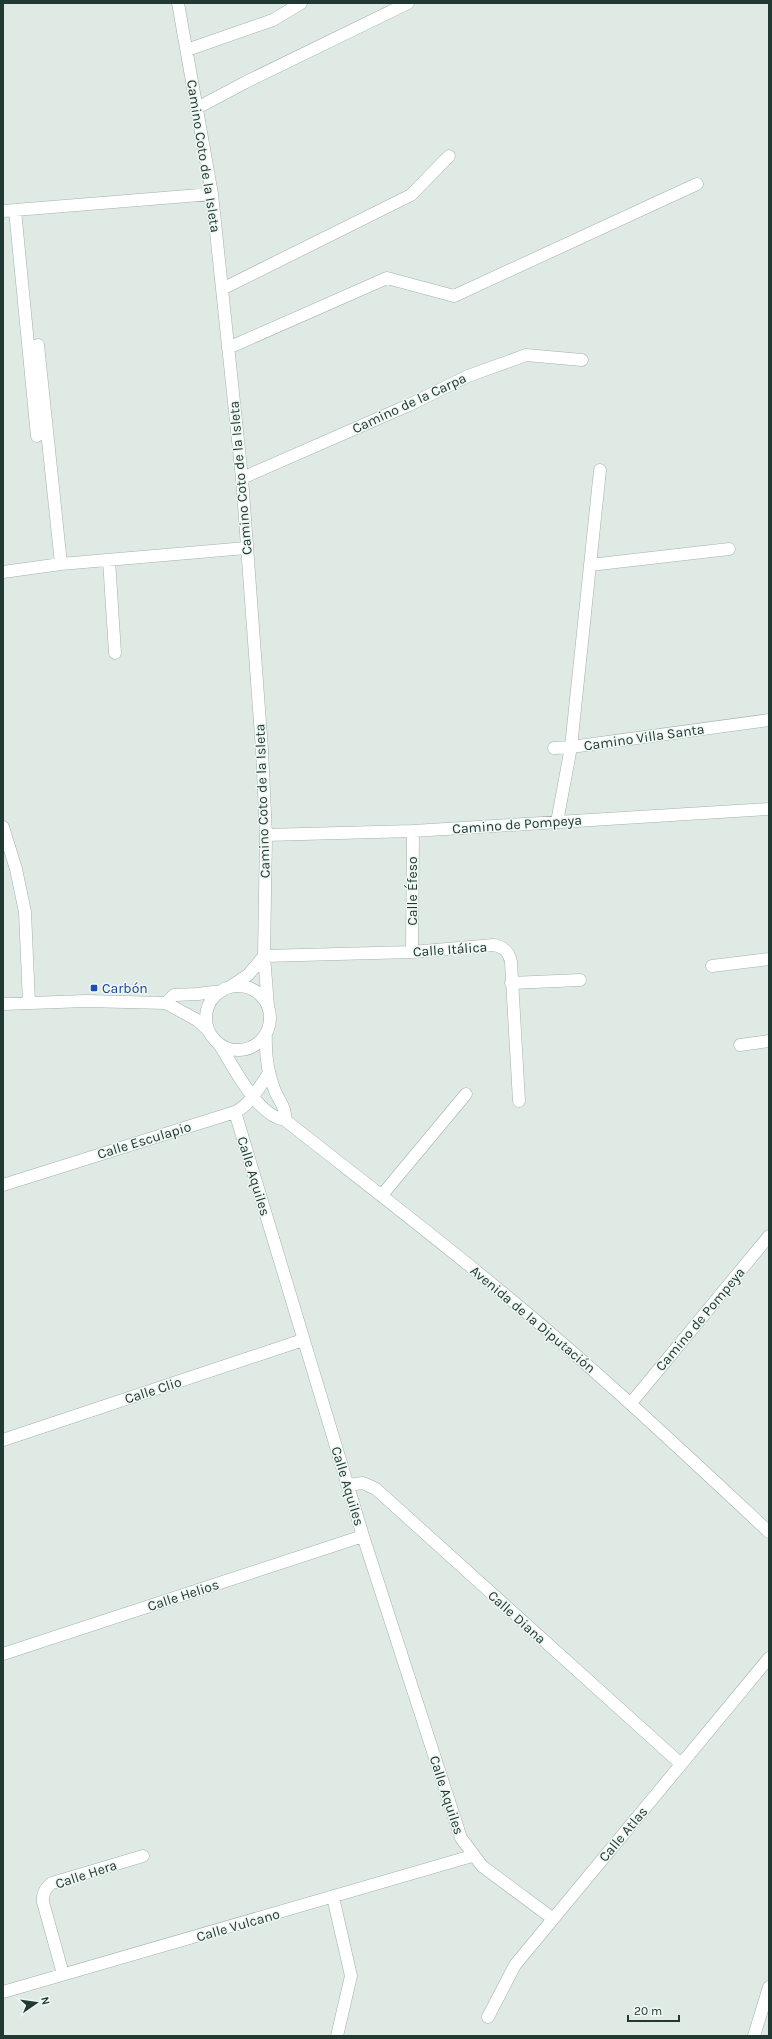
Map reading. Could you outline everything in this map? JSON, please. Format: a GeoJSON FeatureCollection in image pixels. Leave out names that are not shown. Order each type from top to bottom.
{"type":"FeatureCollection","features":[{"type":"Feature","properties":{"kind":"street","name":"Camino Coto de la Isleta"},"geometry":{"type":"LineString","coordinates":[[178,3],[212,194],[242,478],[262,750],[266,835],[264,956],[268,1006]]}},
{"type":"Feature","properties":{"kind":"street"},"geometry":{"type":"LineString","coordinates":[[187,50],[272,20],[301,3]]}},
{"type":"Feature","properties":{"kind":"street"},"geometry":{"type":"LineString","coordinates":[[197,108],[246,82],[408,3]]}},
{"type":"Feature","properties":{"kind":"street"},"geometry":{"type":"LineString","coordinates":[[222,289],[411,195],[449,156]]}},
{"type":"Feature","properties":{"kind":"street"},"geometry":{"type":"LineString","coordinates":[[228,348],[388,278],[454,296],[697,184]]}},
{"type":"Feature","properties":{"kind":"street"},"geometry":{"type":"LineString","coordinates":[[37,436],[9,211],[212,194]]}},
{"type":"Feature","properties":{"kind":"street"},"geometry":{"type":"LineString","coordinates":[[38,345],[61,564]]}},
{"type":"Feature","properties":{"kind":"street","name":"Camino de la Carpa"},"geometry":{"type":"LineString","coordinates":[[242,478],[409,405],[468,376],[526,355],[582,360]]}},
{"type":"Feature","properties":{"kind":"street"},"geometry":{"type":"LineString","coordinates":[[554,748],[571,747],[600,470]]}},
{"type":"Feature","properties":{"kind":"street"},"geometry":{"type":"LineString","coordinates":[[3,572],[61,564],[246,548]]}},
{"type":"Feature","properties":{"kind":"street"},"geometry":{"type":"LineString","coordinates":[[590,565],[729,549]]}},
{"type":"Feature","properties":{"kind":"street"},"geometry":{"type":"LineString","coordinates":[[109,560],[115,653]]}},
{"type":"Feature","properties":{"kind":"street","name":"Camino Villa Santa"},"geometry":{"type":"LineString","coordinates":[[557,822],[571,747],[769,720]]}},
{"type":"Feature","properties":{"kind":"street","name":"Camino de Pompeya"},"geometry":{"type":"LineString","coordinates":[[266,835],[413,831],[769,808]]}},
{"type":"Feature","properties":{"kind":"street"},"geometry":{"type":"LineString","coordinates":[[3,827],[16,869],[25,912],[29,1003]]}},
{"type":"Feature","properties":{"kind":"street","name":"Calle Éfeso"},"geometry":{"type":"LineString","coordinates":[[412,952],[413,831]]}},
{"type":"Feature","properties":{"kind":"street","name":"Calle Itálica"},"geometry":{"type":"LineString","coordinates":[[264,956],[412,952],[499,946],[508,952],[510,957],[519,1101]]}},
{"type":"Feature","properties":{"kind":"street"},"geometry":{"type":"LineString","coordinates":[[208,1030],[206,1021],[208,1008],[215,996],[248,975],[264,956]]}},
{"type":"Feature","properties":{"kind":"street"},"geometry":{"type":"LineString","coordinates":[[712,966],[769,959]]}},
{"type":"Feature","properties":{"kind":"street"},"geometry":{"type":"LineString","coordinates":[[511,984],[580,980]]}},
{"type":"Feature","properties":{"kind":"street"},"geometry":{"type":"LineString","coordinates":[[166,1003],[174,995],[198,994],[226,989],[248,988],[263,998],[268,1006],[270,1015],[266,1033],[265,1053],[275,1092],[286,1111],[285,1120]]}},
{"type":"Feature","properties":{"kind":"street"},"geometry":{"type":"LineString","coordinates":[[3,1004],[86,1001],[166,1003],[197,1020],[208,1030],[219,1044],[236,1050],[246,1049],[257,1043],[266,1033]]}},
{"type":"Feature","properties":{"kind":"street"},"geometry":{"type":"LineString","coordinates":[[740,1045],[769,1041]]}},
{"type":"Feature","properties":{"kind":"street","name":"Avenida de la Diputación"},"geometry":{"type":"LineString","coordinates":[[219,1044],[245,1087],[253,1097],[277,1119],[285,1120],[382,1195],[499,1289],[631,1403],[769,1532]]}},
{"type":"Feature","properties":{"kind":"street","name":"Calle Esculapio"},"geometry":{"type":"LineString","coordinates":[[3,1185],[235,1112],[244,1108],[269,1072]]}},
{"type":"Feature","properties":{"kind":"street"},"geometry":{"type":"LineString","coordinates":[[382,1195],[466,1094]]}},
{"type":"Feature","properties":{"kind":"street","name":"Calle Aquiles"},"geometry":{"type":"LineString","coordinates":[[235,1112],[363,1536],[461,1838],[472,1856],[482,1866],[552,1918]]}},
{"type":"Feature","properties":{"kind":"street","name":"Camino de Pompeya"},"geometry":{"type":"LineString","coordinates":[[631,1403],[769,1236]]}},
{"type":"Feature","properties":{"kind":"street","name":"Calle Clio"},"geometry":{"type":"LineString","coordinates":[[3,1440],[303,1340]]}},
{"type":"Feature","properties":{"kind":"street","name":"Calle Diana"},"geometry":{"type":"LineString","coordinates":[[348,1485],[363,1483],[376,1490],[681,1764]]}},
{"type":"Feature","properties":{"kind":"street","name":"Calle Helios"},"geometry":{"type":"LineString","coordinates":[[3,1654],[363,1536]]}},
{"type":"Feature","properties":{"kind":"street","name":"Calle Atlas"},"geometry":{"type":"LineString","coordinates":[[488,2017],[515,1965],[552,1918],[769,1658]]}},
{"type":"Feature","properties":{"kind":"street","name":"Calle Hera"},"geometry":{"type":"LineString","coordinates":[[63,1974],[42,1898],[45,1889],[52,1883],[143,1856]]}},
{"type":"Feature","properties":{"kind":"street","name":"Calle Vulcano"},"geometry":{"type":"LineString","coordinates":[[3,1992],[191,1939],[472,1856]]}},
{"type":"Feature","properties":{"kind":"street"},"geometry":{"type":"LineString","coordinates":[[333,1897],[351,1976],[337,2036]]}},
{"type":"Feature","properties":{"kind":"street"},"geometry":{"type":"LineString","coordinates":[[754,2036],[769,1987]]}},
{"type":"Feature","properties":{"kind":"place","name":"Carbón"},"geometry":{"type":"Point","coordinates":[94,988]}}]}
